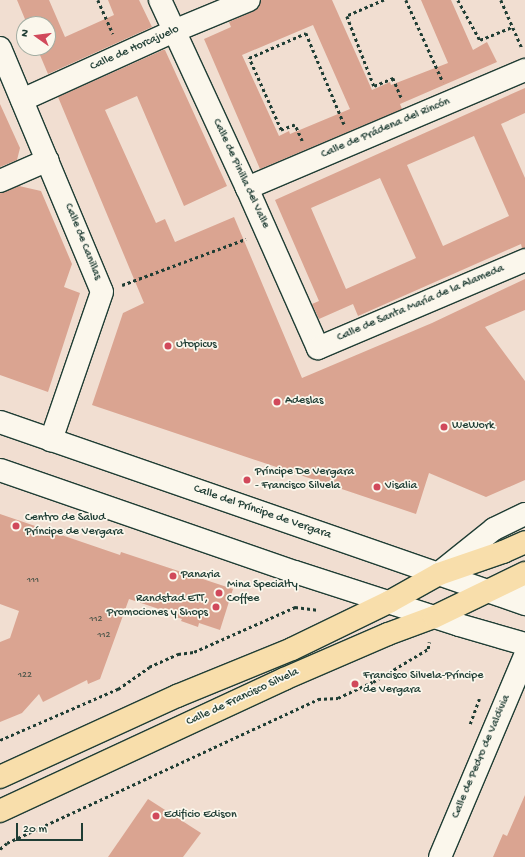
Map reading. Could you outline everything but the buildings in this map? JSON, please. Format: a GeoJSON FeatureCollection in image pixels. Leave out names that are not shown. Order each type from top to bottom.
{"type":"FeatureCollection","features":[{"type":"Feature","properties":{"kind":"main road","name":"Calle de Francisco Silvela"},"geometry":{"type":"LineString","coordinates":[[0,778],[177,696],[292,649],[389,602],[439,574],[503,552],[525,542]]}},
{"type":"Feature","properties":{"kind":"main road","name":"Calle de Francisco Silvela"},"geometry":{"type":"LineString","coordinates":[[0,811],[284,679],[388,634],[434,617],[525,573]]}},
{"type":"Feature","properties":{"kind":"street","name":"Calle de Pinilla del Valle"},"geometry":{"type":"LineString","coordinates":[[160,0],[247,188],[318,348]]}},
{"type":"Feature","properties":{"kind":"street","name":"Calle de Horcajuelo"},"geometry":{"type":"LineString","coordinates":[[22,100],[174,31],[249,0]]}},
{"type":"Feature","properties":{"kind":"street","name":"Calle de Canillas"},"geometry":{"type":"LineString","coordinates":[[0,48],[102,292],[51,440]]}},
{"type":"Feature","properties":{"kind":"street","name":"Calle de Prádena del Rincón"},"geometry":{"type":"LineString","coordinates":[[247,188],[525,70]]}},
{"type":"Feature","properties":{"kind":"street"},"geometry":{"type":"LineString","coordinates":[[0,181],[48,160]]}},
{"type":"Feature","properties":{"kind":"street","name":"Calle de Santa María de la Alameda"},"geometry":{"type":"LineString","coordinates":[[318,348],[525,260]]}},
{"type":"Feature","properties":{"kind":"street","name":"Calle del Príncipe de Vergara"},"geometry":{"type":"LineString","coordinates":[[0,422],[525,604]]}},
{"type":"Feature","properties":{"kind":"street"},"geometry":{"type":"LineString","coordinates":[[0,470],[434,617],[525,644]]}},
{"type":"Feature","properties":{"kind":"street","name":"Calle de Francisco Silvela"},"geometry":{"type":"LineString","coordinates":[[439,574],[494,529],[525,514]]}},
{"type":"Feature","properties":{"kind":"street","name":"Calle de Francisco Silvela"},"geometry":{"type":"LineString","coordinates":[[488,591],[525,587]]}},
{"type":"Feature","properties":{"kind":"street","name":"Calle de Pedro de Valdivia"},"geometry":{"type":"LineString","coordinates":[[440,857],[525,656]]}},
{"type":"Feature","properties":{"kind":"path"},"geometry":{"type":"LineString","coordinates":[[98,0],[123,54]]}},
{"type":"Feature","properties":{"kind":"path"},"geometry":{"type":"LineString","coordinates":[[384,0],[347,16],[374,86],[393,78],[410,118]]}},
{"type":"Feature","properties":{"kind":"path"},"geometry":{"type":"LineString","coordinates":[[406,0],[452,101]]}},
{"type":"Feature","properties":{"kind":"path"},"geometry":{"type":"LineString","coordinates":[[458,0],[480,40],[513,27]]}},
{"type":"Feature","properties":{"kind":"path"},"geometry":{"type":"LineString","coordinates":[[501,0],[525,54]]}},
{"type":"Feature","properties":{"kind":"path"},"geometry":{"type":"LineString","coordinates":[[312,161],[294,125],[281,130],[249,58],[306,33],[352,144]]}},
{"type":"Feature","properties":{"kind":"path"},"geometry":{"type":"LineString","coordinates":[[102,292],[266,231]]}},
{"type":"Feature","properties":{"kind":"path"},"geometry":{"type":"LineString","coordinates":[[0,740],[118,689],[149,667],[178,654],[194,652],[295,607],[324,611]]}},
{"type":"Feature","properties":{"kind":"path"},"geometry":{"type":"LineString","coordinates":[[0,849],[7,842],[318,699],[338,698],[373,682],[428,649],[434,617]]}},
{"type":"Feature","properties":{"kind":"path"},"geometry":{"type":"LineString","coordinates":[[470,724],[479,699]]}},
{"type":"Feature","properties":{"kind":"place","name":"Utopicus"},"geometry":{"type":"Point","coordinates":[168,346]}},
{"type":"Feature","properties":{"kind":"place","name":"Adeslas"},"geometry":{"type":"Point","coordinates":[277,402]}},
{"type":"Feature","properties":{"kind":"place","name":"WeWork"},"geometry":{"type":"Point","coordinates":[444,427]}},
{"type":"Feature","properties":{"kind":"place","name":"Príncipe De Vergara - Francisco Silvela"},"geometry":{"type":"Point","coordinates":[247,480]}},
{"type":"Feature","properties":{"kind":"place","name":"Visalia"},"geometry":{"type":"Point","coordinates":[377,487]}},
{"type":"Feature","properties":{"kind":"place","name":"Centro de Salud Príncipe de Vergara"},"geometry":{"type":"Point","coordinates":[16,526]}},
{"type":"Feature","properties":{"kind":"place","name":"Panaria"},"geometry":{"type":"Point","coordinates":[173,576]}},
{"type":"Feature","properties":{"kind":"place","name":"Mina Specialty Coffee"},"geometry":{"type":"Point","coordinates":[219,593]}},
{"type":"Feature","properties":{"kind":"place","name":"Randstad ETT, Promociones y Shops"},"geometry":{"type":"Point","coordinates":[216,607]}},
{"type":"Feature","properties":{"kind":"place","name":"Francisco Silvela-Príncipe de Vergara"},"geometry":{"type":"Point","coordinates":[355,684]}},
{"type":"Feature","properties":{"kind":"place","name":"Edificio Edison"},"geometry":{"type":"Point","coordinates":[156,816]}}]}
